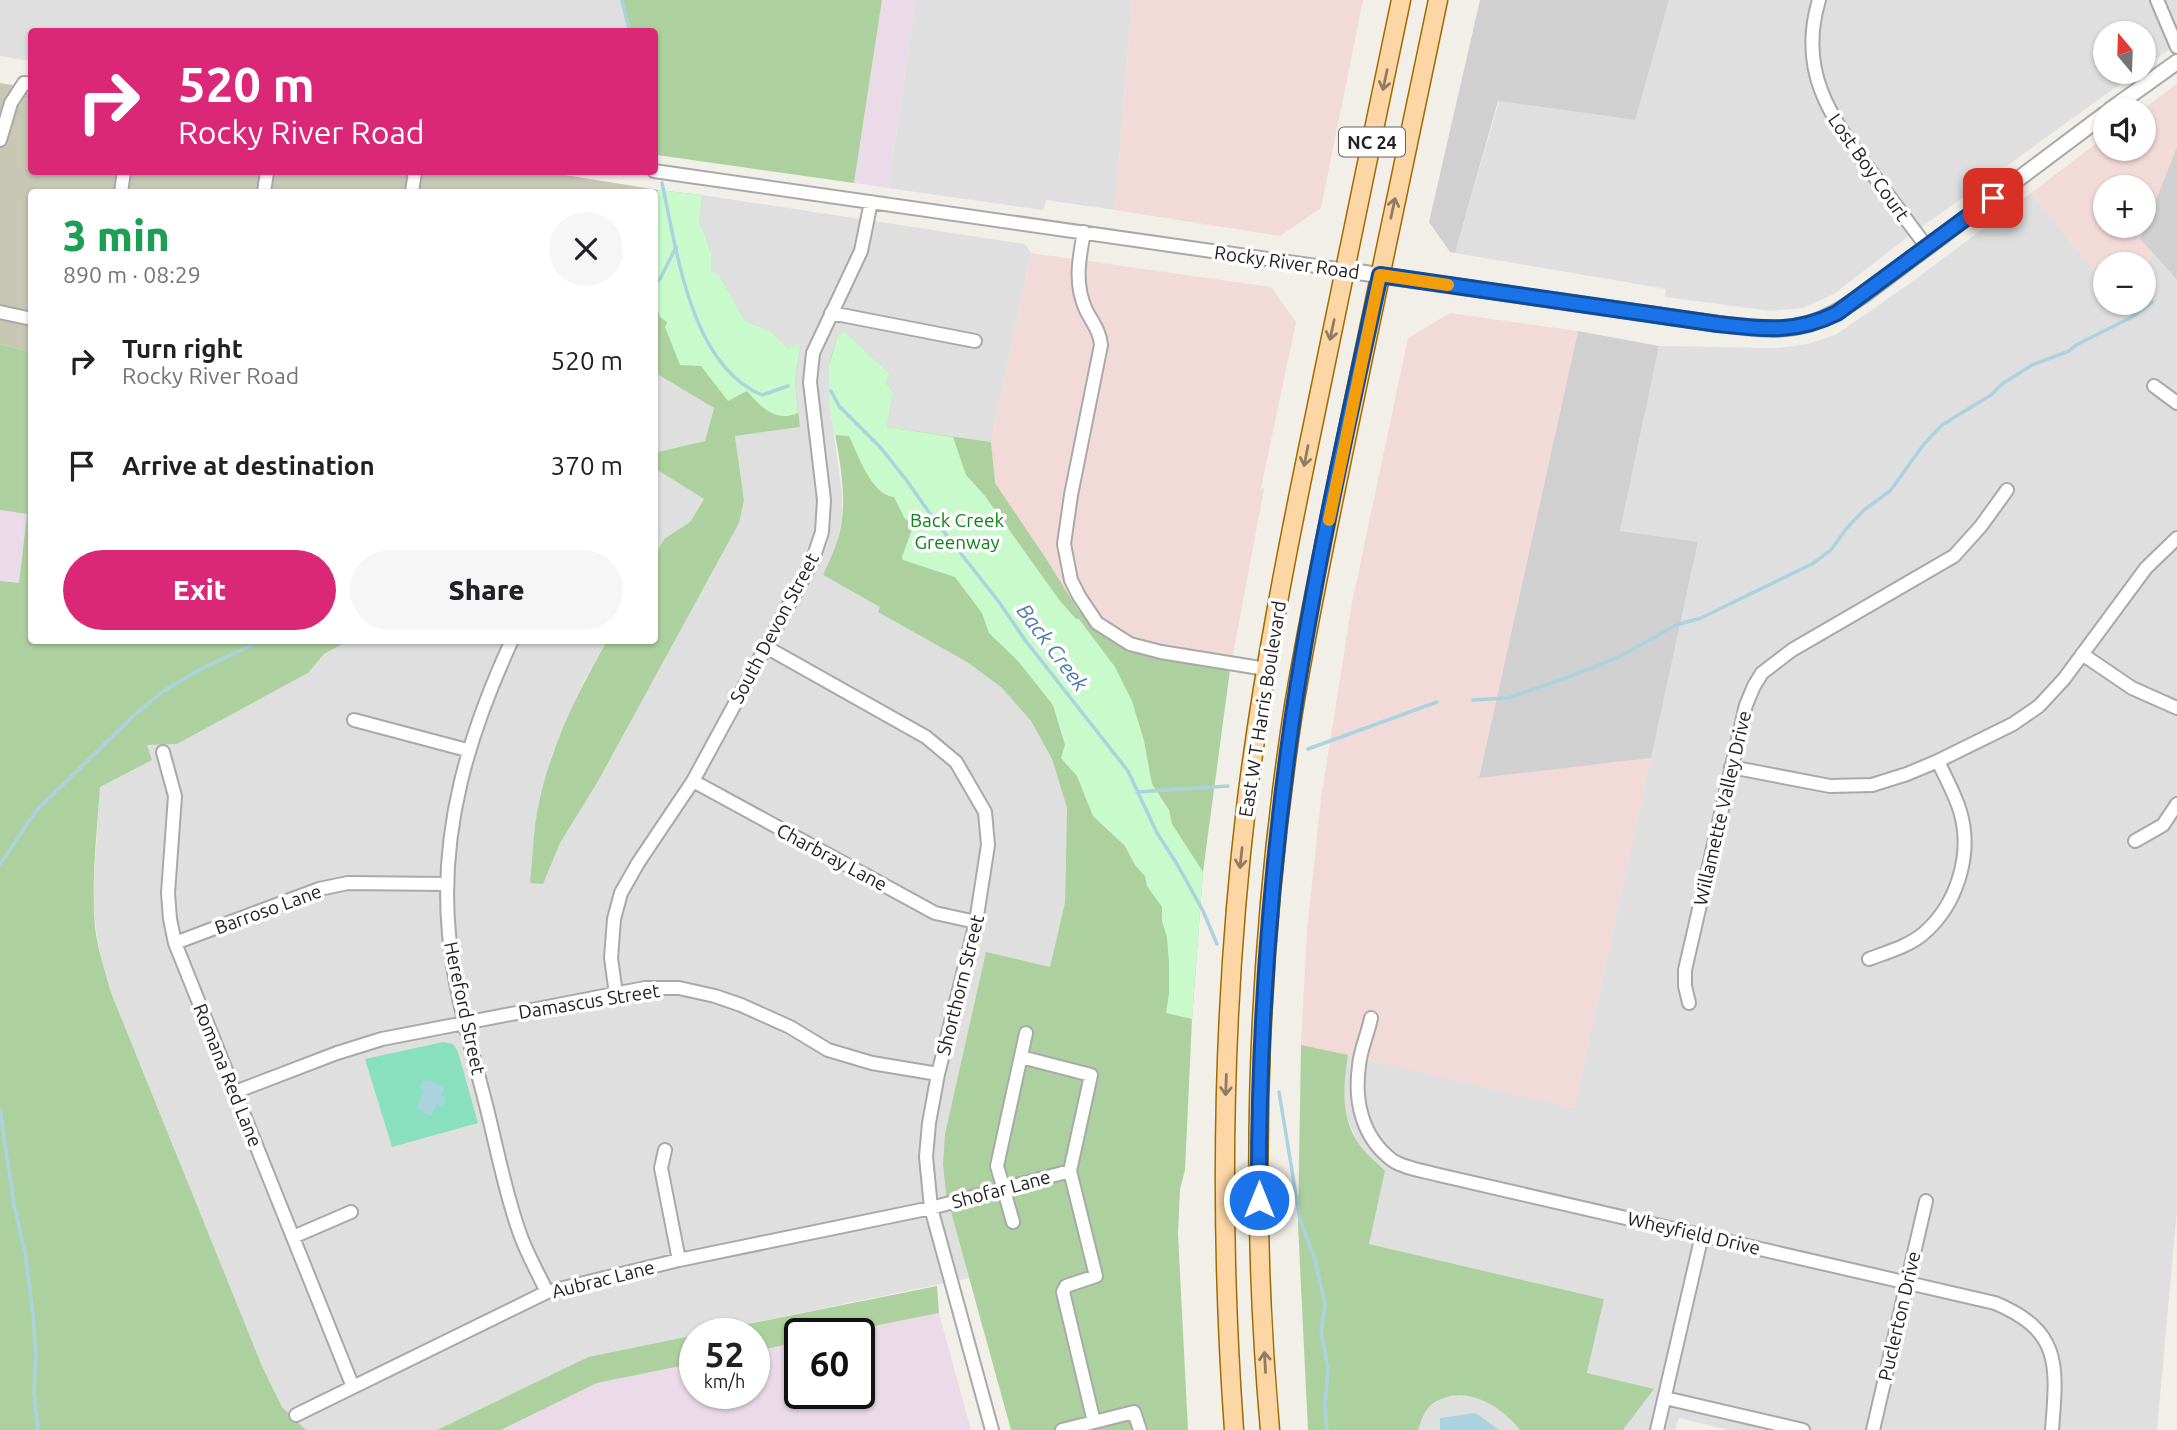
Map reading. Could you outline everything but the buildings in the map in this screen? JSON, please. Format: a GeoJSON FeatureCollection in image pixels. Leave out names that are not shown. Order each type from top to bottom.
{"type":"FeatureCollection","features":[{"type":"Feature","properties":{"kind":"main road","name":"East W T Harris Boulevard"},"geometry":{"type":"LineString","coordinates":[[1234,1430],[1225,1238],[1226,1079],[1238,884],[1266,669],[1344,270],[1401,0]]}},
{"type":"Feature","properties":{"kind":"main road","name":"East W T Harris Boulevard"},"geometry":{"type":"LineString","coordinates":[[1270,1430],[1261,1277],[1259,1159],[1263,1031],[1276,851],[1293,714],[1311,612],[1437,0]]}},
{"type":"Feature","properties":{"kind":"street","name":"Lost Boy Court"},"geometry":{"type":"LineString","coordinates":[[1819,0],[1812,29],[1812,45],[1821,96],[1839,128],[1927,247]]}},
{"type":"Feature","properties":{"kind":"street"},"geometry":{"type":"LineString","coordinates":[[2157,0],[2177,47]]}},
{"type":"Feature","properties":{"kind":"street"},"geometry":{"type":"LineString","coordinates":[[2127,98],[2177,62]]}},
{"type":"Feature","properties":{"kind":"street"},"geometry":{"type":"LineString","coordinates":[[0,140],[11,103],[24,83],[28,84]]}},
{"type":"Feature","properties":{"kind":"street","name":"Rocky River Road"},"geometry":{"type":"LineString","coordinates":[[658,172],[1718,324],[1790,329],[1815,323],[1837,313],[2093,123]]}},
{"type":"Feature","properties":{"kind":"street","name":"South Devon Street"},"geometry":{"type":"LineString","coordinates":[[616,993],[611,958],[614,919],[621,892],[693,781],[812,562],[822,531],[824,489],[810,382],[813,353],[861,251],[871,202]]}},
{"type":"Feature","properties":{"kind":"street"},"geometry":{"type":"LineString","coordinates":[[1084,232],[1078,283],[1086,310],[1099,332],[1101,345],[1066,529],[1066,564],[1071,580],[1097,622],[1130,644],[1161,652],[1266,669]]}},
{"type":"Feature","properties":{"kind":"street"},"geometry":{"type":"LineString","coordinates":[[0,312],[28,318]]}},
{"type":"Feature","properties":{"kind":"street"},"geometry":{"type":"LineString","coordinates":[[831,313],[975,341]]}},
{"type":"Feature","properties":{"kind":"street"},"geometry":{"type":"LineString","coordinates":[[2154,386],[2177,403]]}},
{"type":"Feature","properties":{"kind":"street","name":"Willamette Valley Drive"},"geometry":{"type":"LineString","coordinates":[[1689,1003],[1685,970],[1746,705],[1762,673],[1792,650],[1954,556],[1981,526],[2007,490]]}},
{"type":"Feature","properties":{"kind":"street"},"geometry":{"type":"LineString","coordinates":[[1731,767],[1810,783],[1852,787],[1872,785],[1938,761],[2013,724],[2039,706],[2064,679],[2146,568],[2177,538]]}},
{"type":"Feature","properties":{"kind":"street","name":"Hereford Street"},"geometry":{"type":"LineString","coordinates":[[510,644],[467,750],[453,816],[447,884],[448,933],[465,1023],[519,1232],[547,1292]]}},
{"type":"Feature","properties":{"kind":"street","name":"Shorthorn Street"},"geometry":{"type":"LineString","coordinates":[[766,647],[926,737],[956,762],[985,812],[988,845],[976,922],[938,1074],[926,1157],[931,1208],[992,1430]]}},
{"type":"Feature","properties":{"kind":"street"},"geometry":{"type":"LineString","coordinates":[[2082,654],[2132,688],[2177,708]]}},
{"type":"Feature","properties":{"kind":"street"},"geometry":{"type":"LineString","coordinates":[[354,720],[467,750]]}},
{"type":"Feature","properties":{"kind":"street","name":"Romana Red Lane"},"geometry":{"type":"LineString","coordinates":[[163,752],[176,796],[168,892],[175,943],[353,1387]]}},
{"type":"Feature","properties":{"kind":"street"},"geometry":{"type":"LineString","coordinates":[[1869,959],[1893,951],[1922,934],[1949,902],[1958,881],[1964,860],[1964,831],[1960,811],[1938,761]]}},
{"type":"Feature","properties":{"kind":"street","name":"Charbray Lane"},"geometry":{"type":"LineString","coordinates":[[693,781],[935,913],[976,922]]}},
{"type":"Feature","properties":{"kind":"street"},"geometry":{"type":"LineString","coordinates":[[2135,841],[2163,825],[2177,804]]}},
{"type":"Feature","properties":{"kind":"street","name":"Barroso Lane"},"geometry":{"type":"LineString","coordinates":[[175,943],[319,888],[348,883],[447,884]]}},
{"type":"Feature","properties":{"kind":"street","name":"Damascus Street"},"geometry":{"type":"LineString","coordinates":[[235,1092],[382,1039],[645,988],[679,988],[715,996],[790,1027],[828,1051],[872,1063],[938,1074]]}},
{"type":"Feature","properties":{"kind":"street","name":"Wheyfield Drive"},"geometry":{"type":"LineString","coordinates":[[1371,1018],[1359,1064],[1358,1101],[1363,1122],[1374,1141],[1393,1161],[1438,1175],[1995,1303],[2016,1311],[2034,1324],[2046,1341],[2053,1360],[2056,1382],[2052,1430]]}},
{"type":"Feature","properties":{"kind":"street"},"geometry":{"type":"LineString","coordinates":[[1013,1222],[998,1166],[1026,1033]]}},
{"type":"Feature","properties":{"kind":"street"},"geometry":{"type":"LineString","coordinates":[[1021,1057],[1091,1075],[1070,1171],[1097,1276],[1066,1286],[1063,1292],[1094,1422]]}},
{"type":"Feature","properties":{"kind":"street"},"geometry":{"type":"LineString","coordinates":[[665,1150],[661,1168],[679,1260]]}},
{"type":"Feature","properties":{"kind":"street","name":"Shofar Lane"},"geometry":{"type":"LineString","coordinates":[[931,1208],[1070,1171]]}},
{"type":"Feature","properties":{"kind":"street","name":"Puclerton Drive"},"geometry":{"type":"LineString","coordinates":[[1873,1430],[1926,1201]]}},
{"type":"Feature","properties":{"kind":"street","name":"Aubrac Lane"},"geometry":{"type":"LineString","coordinates":[[296,1415],[547,1292],[679,1260],[931,1208]]}},
{"type":"Feature","properties":{"kind":"street"},"geometry":{"type":"LineString","coordinates":[[293,1237],[351,1212]]}},
{"type":"Feature","properties":{"kind":"street"},"geometry":{"type":"LineString","coordinates":[[1657,1430],[1702,1235]]}},
{"type":"Feature","properties":{"kind":"street"},"geometry":{"type":"LineString","coordinates":[[1665,1398],[1802,1430]]}},
{"type":"Feature","properties":{"kind":"street"},"geometry":{"type":"LineString","coordinates":[[1062,1430],[1135,1412],[1140,1430]]}},
{"type":"Feature","properties":{"kind":"shaded area"},"geometry":{"type":"Polygon","coordinates":[[[0,0],[620,0],[627,28],[28,28],[28,61],[0,56],[0,0]]]}},
{"type":"Feature","properties":{"kind":"shaded area"},"geometry":{"type":"Polygon","coordinates":[[[882,0],[916,0],[888,188],[854,183],[882,0]]]}},
{"type":"Feature","properties":{"kind":"shaded area"},"geometry":{"type":"Polygon","coordinates":[[[916,0],[1132,0],[1115,210],[1046,200],[1043,210],[888,188],[916,0]]]}},
{"type":"Feature","properties":{"kind":"shaded area"},"geometry":{"type":"Polygon","coordinates":[[[1132,0],[1363,0],[1321,208],[1280,236],[1115,210],[1132,0]]]}},
{"type":"Feature","properties":{"kind":"shaded area"},"geometry":{"type":"Polygon","coordinates":[[[1480,0],[1669,0],[1635,120],[1498,101],[1455,253],[1450,252],[1429,222],[1480,0]]]}},
{"type":"Feature","properties":{"kind":"shaded area"},"geometry":{"type":"Polygon","coordinates":[[[1669,0],[2177,0],[2177,44],[2156,59],[2156,21],[2093,21],[2093,84],[2120,84],[2101,98],[2093,98],[2093,104],[1905,239],[1834,294],[1803,308],[1770,311],[1665,297],[1666,289],[1455,253],[1499,101],[1634,120],[1669,0]]]}},
{"type":"Feature","properties":{"kind":"shaded area"},"geometry":{"type":"Polygon","coordinates":[[[0,83],[28,88],[28,175],[566,175],[652,189],[28,189],[28,351],[0,344],[0,83]]]}},
{"type":"Feature","properties":{"kind":"shaded area"},"geometry":{"type":"Polygon","coordinates":[[[2177,84],[2177,147],[2156,199],[2156,175],[2093,175],[2093,238],[2140,238],[2151,252],[2093,252],[2093,269],[2031,193],[2093,146],[2093,161],[2156,161],[2156,100],[2177,84]]]}},
{"type":"Feature","properties":{"kind":"shaded area"},"geometry":{"type":"Polygon","coordinates":[[[2177,147],[2177,280],[2156,257],[2156,252],[2152,252],[2140,239],[2156,238],[2156,199],[2177,147]]]}},
{"type":"Feature","properties":{"kind":"shaded area"},"geometry":{"type":"Polygon","coordinates":[[[2031,193],[2093,269],[2093,315],[2156,315],[2156,257],[2177,280],[2177,1209],[2157,1430],[1729,1430],[1679,1418],[1675,1430],[1623,1430],[1653,1390],[1587,1374],[1604,1299],[1368,1244],[1385,1171],[1360,1147],[1345,1115],[1342,1092],[1348,1055],[1574,1108],[1698,543],[1620,531],[1659,346],[1778,348],[1808,344],[1837,334],[2031,193]]]}},
{"type":"Feature","properties":{"kind":"shaded area"},"geometry":{"type":"Polygon","coordinates":[[[702,195],[1025,244],[1031,253],[991,442],[887,427],[893,392],[829,400],[842,493],[842,520],[836,546],[823,575],[881,607],[879,612],[967,662],[1002,688],[1031,721],[1052,759],[1067,807],[1065,902],[1050,967],[986,953],[946,1194],[969,1278],[770,1319],[679,1318],[679,1338],[588,1357],[437,1430],[306,1430],[282,1407],[262,1366],[112,995],[102,963],[93,895],[100,787],[151,760],[147,745],[177,744],[308,673],[324,654],[342,644],[605,644],[584,681],[552,754],[539,805],[543,883],[560,843],[597,783],[744,500],[735,436],[800,427],[795,381],[800,343],[789,349],[770,331],[745,321],[719,275],[711,270],[711,253],[699,225],[702,195]]]}},
{"type":"Feature","properties":{"kind":"shaded area"},"geometry":{"type":"Polygon","coordinates":[[[1031,253],[1271,287],[1296,322],[1261,488],[1264,489],[1230,670],[1120,647],[1078,610],[994,483],[991,442],[1031,253]]]}},
{"type":"Feature","properties":{"kind":"shaded area"},"geometry":{"type":"Polygon","coordinates":[[[1450,313],[1578,331],[1479,777],[1651,758],[1574,1108],[1301,1045],[1307,930],[1321,799],[1352,603],[1408,338],[1450,313]]]}},
{"type":"Feature","properties":{"kind":"shaded area"},"geometry":{"type":"Polygon","coordinates":[[[1578,331],[1659,346],[1620,531],[1698,542],[1651,758],[1479,778],[1578,331]]]}},
{"type":"Feature","properties":{"kind":"shaded area"},"geometry":{"type":"Polygon","coordinates":[[[658,374],[714,408],[705,441],[658,468],[658,374]]]}},
{"type":"Feature","properties":{"kind":"shaded area"},"geometry":{"type":"Polygon","coordinates":[[[658,470],[704,498],[690,522],[664,539],[658,550],[658,470]]]}},
{"type":"Feature","properties":{"kind":"shaded area"},"geometry":{"type":"Polygon","coordinates":[[[0,510],[27,514],[19,584],[0,581],[0,510]]]}},
{"type":"Feature","properties":{"kind":"shaded area"},"geometry":{"type":"Polygon","coordinates":[[[939,1313],[971,1430],[501,1430],[597,1383],[679,1366],[679,1409],[770,1409],[770,1348],[784,1345],[784,1409],[875,1409],[875,1326],[939,1313]]]}},
{"type":"Feature","properties":{"kind":"shaded area"},"geometry":{"type":"Polygon","coordinates":[[[1448,1395],[1471,1396],[1492,1404],[1513,1420],[1520,1430],[1418,1430],[1428,1407],[1448,1395]]]}},
{"type":"Feature","properties":{"kind":"green space"},"geometry":{"type":"Polygon","coordinates":[[[620,0],[882,0],[854,183],[658,155],[658,28],[627,28],[620,0]]]}},
{"type":"Feature","properties":{"kind":"green space"},"geometry":{"type":"Polygon","coordinates":[[[658,190],[702,195],[699,225],[711,253],[711,270],[719,275],[745,321],[770,331],[789,349],[801,343],[795,382],[800,427],[735,436],[744,500],[739,523],[597,783],[560,843],[543,884],[530,883],[539,803],[551,760],[567,719],[605,644],[658,644],[658,550],[664,539],[690,522],[704,499],[658,470],[658,452],[705,441],[714,408],[658,374],[658,190]]]}},
{"type":"Feature","properties":{"kind":"green space"},"geometry":{"type":"Polygon","coordinates":[[[658,190],[702,195],[699,225],[711,253],[711,270],[719,275],[745,321],[770,331],[789,349],[801,343],[795,381],[798,413],[790,416],[775,415],[763,408],[747,391],[728,401],[701,366],[680,365],[665,327],[667,322],[660,317],[658,190]]]}},
{"type":"Feature","properties":{"kind":"green space"},"geometry":{"type":"Polygon","coordinates":[[[845,332],[890,374],[886,383],[893,392],[887,427],[991,442],[995,483],[1078,610],[1120,647],[1230,670],[1203,872],[1192,1019],[1185,1170],[1180,1189],[1178,1234],[1188,1430],[1011,1430],[946,1194],[943,1164],[945,1134],[986,952],[1050,967],[1065,902],[1067,808],[1052,759],[1031,721],[1002,688],[967,662],[878,612],[880,607],[823,575],[837,541],[842,519],[842,482],[831,407],[829,370],[838,334],[845,332]]]}},
{"type":"Feature","properties":{"kind":"green space","name":"Back Creek Greenway"},"geometry":{"type":"Polygon","coordinates":[[[845,332],[890,374],[886,383],[893,392],[887,427],[953,437],[966,475],[985,496],[1060,601],[1079,619],[1115,667],[1132,701],[1144,741],[1152,784],[1169,810],[1172,824],[1203,872],[1192,1019],[1166,1013],[1169,962],[1162,907],[1125,846],[1093,816],[1077,776],[1061,758],[1065,745],[1053,705],[1018,661],[989,633],[982,613],[955,577],[903,560],[914,524],[905,519],[894,497],[886,495],[872,482],[849,436],[834,435],[829,400],[829,366],[838,334],[845,332]]]}},
{"type":"Feature","properties":{"kind":"green space"},"geometry":{"type":"Polygon","coordinates":[[[0,344],[28,351],[28,644],[342,644],[324,654],[308,673],[177,744],[147,745],[152,760],[100,787],[95,857],[95,927],[112,995],[262,1366],[282,1407],[306,1430],[0,1430],[0,581],[19,583],[27,514],[0,510],[0,344]]]}},
{"type":"Feature","properties":{"kind":"green space"},"geometry":{"type":"Polygon","coordinates":[[[443,1042],[453,1044],[458,1052],[478,1123],[392,1147],[365,1059],[443,1042]]]}},
{"type":"Feature","properties":{"kind":"green space"},"geometry":{"type":"Polygon","coordinates":[[[1301,1045],[1348,1055],[1344,1091],[1349,1125],[1361,1147],[1385,1171],[1369,1244],[1604,1299],[1587,1373],[1654,1389],[1623,1430],[1520,1430],[1512,1420],[1491,1404],[1466,1396],[1454,1396],[1430,1406],[1418,1430],[1308,1430],[1298,1225],[1301,1045]]]}},
{"type":"Feature","properties":{"kind":"green space"},"geometry":{"type":"Polygon","coordinates":[[[937,1286],[939,1313],[875,1326],[875,1318],[784,1318],[784,1345],[770,1348],[770,1320],[937,1286]]]}},
{"type":"Feature","properties":{"kind":"green space"},"geometry":{"type":"Polygon","coordinates":[[[679,1338],[679,1366],[597,1383],[501,1430],[437,1430],[588,1357],[679,1338]]]}},
{"type":"Feature","properties":{"kind":"water"},"geometry":{"type":"Polygon","coordinates":[[[423,1080],[430,1080],[445,1088],[441,1096],[446,1099],[442,1107],[437,1104],[431,1116],[416,1108],[424,1091],[419,1088],[423,1080]]]}},
{"type":"Feature","properties":{"kind":"water"},"geometry":{"type":"Polygon","coordinates":[[[1476,1413],[1499,1430],[1440,1430],[1440,1418],[1476,1413]]]}},
{"type":"Feature","properties":{"kind":"waterway","name":"Back Creek"},"geometry":{"type":"LineString","coordinates":[[622,0],[629,28]]}},
{"type":"Feature","properties":{"kind":"waterway","name":"Back Creek"},"geometry":{"type":"LineString","coordinates":[[662,183],[681,272],[703,332],[718,359],[738,380],[762,395],[788,386]]}},
{"type":"Feature","properties":{"kind":"waterway"},"geometry":{"type":"LineString","coordinates":[[658,281],[676,247]]}},
{"type":"Feature","properties":{"kind":"waterway"},"geometry":{"type":"LineString","coordinates":[[1473,700],[1508,698],[1619,657],[1676,625],[1701,618],[1812,564],[1831,550],[1864,510],[1890,491],[1924,444],[1942,425],[1991,395],[2002,384],[2032,365],[2069,351],[2135,315]]}},
{"type":"Feature","properties":{"kind":"waterway","name":"Back Creek"},"geometry":{"type":"LineString","coordinates":[[831,391],[839,406],[881,448],[907,481],[1025,640],[1128,771],[1157,833],[1203,911],[1217,944]]}},
{"type":"Feature","properties":{"kind":"waterway"},"geometry":{"type":"LineString","coordinates":[[0,864],[36,811],[130,719],[162,692],[197,671],[254,644]]}},
{"type":"Feature","properties":{"kind":"waterway"},"geometry":{"type":"LineString","coordinates":[[1308,749],[1437,702]]}},
{"type":"Feature","properties":{"kind":"waterway"},"geometry":{"type":"LineString","coordinates":[[1137,792],[1228,786]]}},
{"type":"Feature","properties":{"kind":"waterway","name":"Back Creek"},"geometry":{"type":"LineString","coordinates":[[1279,1092],[1300,1219],[1315,1260],[1325,1305],[1321,1332],[1328,1367],[1325,1407],[1327,1430]]}},
{"type":"Feature","properties":{"kind":"waterway"},"geometry":{"type":"LineString","coordinates":[[0,1109],[33,1314],[36,1355],[34,1392],[38,1430]]}},
{"type":"Feature","properties":{"kind":"slow traffic"},"geometry":{"type":"LineString","coordinates":[[1329,520],[1380,275],[1448,285]]}},
{"type":"Feature","properties":{"kind":"route"},"geometry":{"type":"LineString","coordinates":[[1259,1200],[1263,1031],[1270,922],[1284,780],[1311,612],[1380,275],[1718,324],[1790,329],[1815,323],[1837,313],[1993,198]]}}]}
